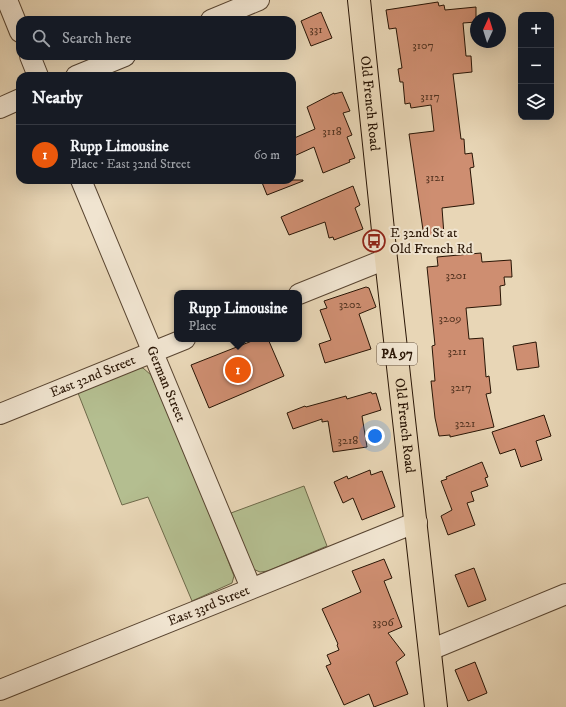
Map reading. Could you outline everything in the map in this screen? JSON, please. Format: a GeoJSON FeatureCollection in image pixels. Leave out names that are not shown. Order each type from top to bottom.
{"type":"FeatureCollection","features":[{"type":"Feature","properties":{"kind":"main road","name":"Old French Road"},"geometry":{"type":"LineString","coordinates":[[359,0],[386,259],[417,522],[436,707]]}},
{"type":"Feature","properties":{"kind":"street"},"geometry":{"type":"LineString","coordinates":[[7,0],[16,22]]}},
{"type":"Feature","properties":{"kind":"street"},"geometry":{"type":"LineString","coordinates":[[221,16],[259,0]]}},
{"type":"Feature","properties":{"kind":"street"},"geometry":{"type":"LineString","coordinates":[[32,60],[36,72]]}},
{"type":"Feature","properties":{"kind":"street"},"geometry":{"type":"LineString","coordinates":[[86,72],[114,60]]}},
{"type":"Feature","properties":{"kind":"street"},"geometry":{"type":"LineString","coordinates":[[0,108],[16,101]]}},
{"type":"Feature","properties":{"kind":"street","name":"German Street"},"geometry":{"type":"LineString","coordinates":[[83,184],[251,588]]}},
{"type":"Feature","properties":{"kind":"street"},"geometry":{"type":"LineString","coordinates":[[302,293],[386,259]]}},
{"type":"Feature","properties":{"kind":"street","name":"East 32nd Street"},"geometry":{"type":"LineString","coordinates":[[0,414],[177,342]]}},
{"type":"Feature","properties":{"kind":"street","name":"East 33rd Street"},"geometry":{"type":"LineString","coordinates":[[0,690],[417,522]]}},
{"type":"Feature","properties":{"kind":"street"},"geometry":{"type":"LineString","coordinates":[[430,650],[566,594]]}},
{"type":"Feature","properties":{"kind":"green space"},"geometry":{"type":"Polygon","coordinates":[[[139,368],[143,368],[151,375],[198,484],[234,576],[232,583],[192,601],[148,497],[122,505],[78,393],[139,368]]]}},
{"type":"Feature","properties":{"kind":"green space"},"geometry":{"type":"Polygon","coordinates":[[[304,486],[327,546],[268,571],[260,572],[253,569],[231,513],[304,486]]]}},
{"type":"Feature","properties":{"kind":"building"},"geometry":{"type":"Polygon","coordinates":[[[438,2],[439,6],[444,5],[445,10],[476,7],[476,12],[470,12],[470,22],[463,23],[466,56],[471,56],[472,72],[453,74],[461,139],[464,139],[465,154],[472,153],[474,167],[470,168],[474,204],[442,208],[444,235],[424,237],[409,134],[434,131],[431,105],[411,108],[410,103],[405,104],[403,82],[400,82],[398,69],[402,68],[396,28],[389,29],[386,10],[438,2]]]}},
{"type":"Feature","properties":{"kind":"building"},"geometry":{"type":"Polygon","coordinates":[[[321,12],[332,38],[311,46],[301,21],[321,12]]]}},
{"type":"Feature","properties":{"kind":"building"},"geometry":{"type":"Polygon","coordinates":[[[342,92],[350,111],[343,113],[352,135],[347,137],[355,158],[349,160],[350,162],[323,173],[314,147],[296,155],[296,137],[315,129],[307,107],[334,94],[342,92]]]}},
{"type":"Feature","properties":{"kind":"building"},"geometry":{"type":"Polygon","coordinates":[[[296,180],[303,181],[296,184],[296,180]]]}},
{"type":"Feature","properties":{"kind":"building"},"geometry":{"type":"Polygon","coordinates":[[[263,184],[295,184],[267,195],[263,184]]]}},
{"type":"Feature","properties":{"kind":"building"},"geometry":{"type":"Polygon","coordinates":[[[353,186],[360,205],[355,208],[363,229],[334,240],[333,237],[329,238],[325,222],[289,235],[281,217],[353,186]]]}},
{"type":"Feature","properties":{"kind":"building"},"geometry":{"type":"Polygon","coordinates":[[[481,253],[482,262],[511,260],[512,277],[504,277],[505,285],[500,286],[501,305],[466,308],[469,339],[483,338],[486,377],[489,376],[491,393],[486,394],[494,427],[450,437],[450,435],[439,436],[435,418],[431,381],[435,381],[432,346],[435,345],[427,267],[438,266],[437,257],[481,253]]]}},
{"type":"Feature","properties":{"kind":"building"},"geometry":{"type":"Polygon","coordinates":[[[366,287],[369,288],[376,307],[359,314],[371,349],[325,363],[319,344],[331,340],[320,310],[327,308],[324,301],[366,287]]]}},
{"type":"Feature","properties":{"kind":"building"},"geometry":{"type":"Polygon","coordinates":[[[249,342],[269,342],[284,376],[209,408],[191,365],[249,342]]]}},
{"type":"Feature","properties":{"kind":"building"},"geometry":{"type":"Polygon","coordinates":[[[536,342],[539,367],[517,370],[513,346],[536,342]]]}},
{"type":"Feature","properties":{"kind":"building"},"geometry":{"type":"Polygon","coordinates":[[[371,392],[372,394],[376,393],[381,410],[362,416],[367,447],[333,452],[328,421],[322,422],[322,419],[293,429],[287,413],[305,406],[306,407],[346,396],[347,399],[371,392]]]}},
{"type":"Feature","properties":{"kind":"building"},"geometry":{"type":"Polygon","coordinates":[[[544,415],[551,436],[536,441],[542,460],[521,467],[515,449],[500,454],[492,432],[544,415]]]}},
{"type":"Feature","properties":{"kind":"building"},"geometry":{"type":"Polygon","coordinates":[[[482,462],[488,477],[485,478],[488,486],[471,492],[474,501],[467,503],[475,525],[448,535],[441,516],[452,510],[441,481],[447,479],[446,477],[482,462]]]}},
{"type":"Feature","properties":{"kind":"building"},"geometry":{"type":"Polygon","coordinates":[[[370,470],[371,475],[382,471],[395,507],[362,520],[353,498],[343,503],[334,482],[347,476],[348,479],[370,470]]]}},
{"type":"Feature","properties":{"kind":"building"},"geometry":{"type":"Polygon","coordinates":[[[384,559],[392,578],[384,581],[402,627],[388,633],[405,655],[396,662],[408,694],[374,707],[369,694],[344,705],[326,666],[331,664],[327,655],[339,650],[338,644],[322,609],[361,592],[352,571],[384,559]]]}},
{"type":"Feature","properties":{"kind":"building"},"geometry":{"type":"Polygon","coordinates":[[[474,568],[486,600],[468,607],[455,575],[474,568]]]}},
{"type":"Feature","properties":{"kind":"building"},"geometry":{"type":"Polygon","coordinates":[[[475,662],[487,693],[468,701],[455,670],[475,662]]]}},
{"type":"Feature","properties":{"kind":"place","name":"E 32nd St at Old French Rd"},"geometry":{"type":"Point","coordinates":[374,241]}},
{"type":"Feature","properties":{"kind":"place","name":"Rupp Limousine"},"geometry":{"type":"Point","coordinates":[238,370]}}]}
